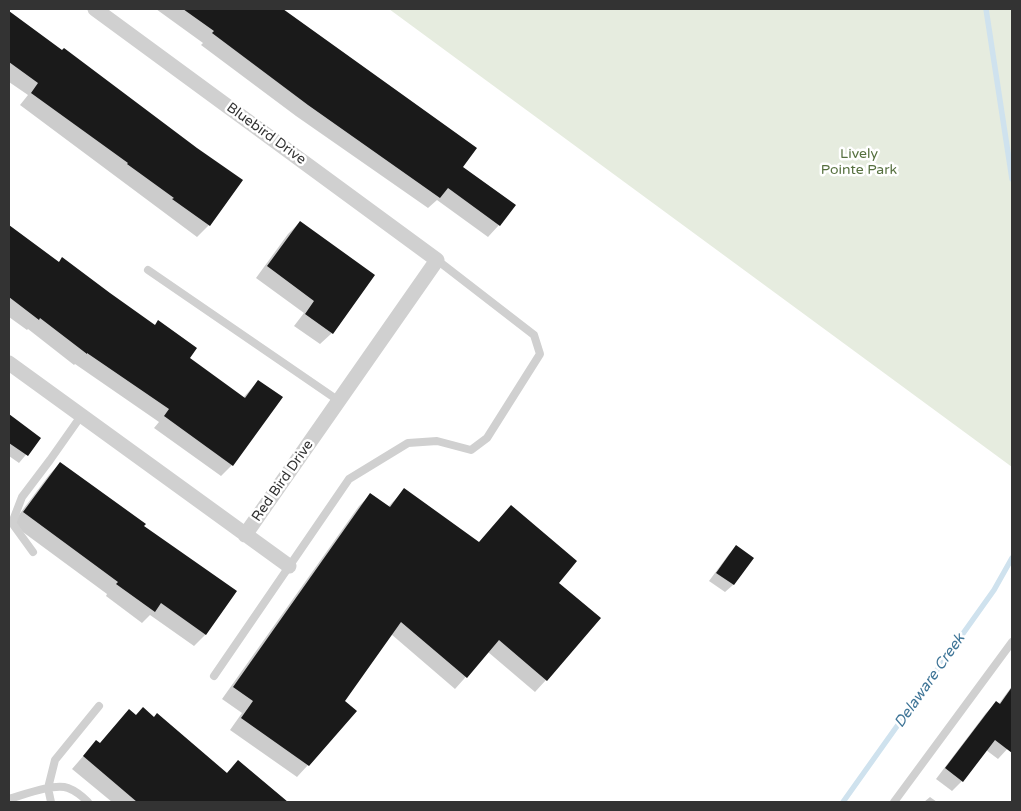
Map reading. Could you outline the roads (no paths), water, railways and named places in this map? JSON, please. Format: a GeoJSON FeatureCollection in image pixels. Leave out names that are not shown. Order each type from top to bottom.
{"type":"FeatureCollection","features":[{"type":"Feature","properties":{"kind":"street","name":"Bluebird Drive"},"geometry":{"type":"LineString","coordinates":[[95,9],[437,260]]}},
{"type":"Feature","properties":{"kind":"street","name":"Red Bird Drive"},"geometry":{"type":"LineString","coordinates":[[9,363],[245,536],[437,260]]}},
{"type":"Feature","properties":{"kind":"street"},"geometry":{"type":"LineString","coordinates":[[245,536],[289,566]]}},
{"type":"Feature","properties":{"kind":"lane"},"geometry":{"type":"LineString","coordinates":[[214,676],[350,479],[408,443],[437,441],[471,450],[487,438],[540,354],[534,335],[437,260]]}},
{"type":"Feature","properties":{"kind":"lane"},"geometry":{"type":"LineString","coordinates":[[148,270],[339,401]]}},
{"type":"Feature","properties":{"kind":"lane"},"geometry":{"type":"LineString","coordinates":[[33,552],[12,523],[22,497],[81,416]]}},
{"type":"Feature","properties":{"kind":"lane"},"geometry":{"type":"LineString","coordinates":[[894,802],[1012,642]]}},
{"type":"Feature","properties":{"kind":"lane"},"geometry":{"type":"LineString","coordinates":[[50,802],[48,788],[55,760],[99,706]]}},
{"type":"Feature","properties":{"kind":"lane"},"geometry":{"type":"LineString","coordinates":[[9,800],[48,788],[66,787],[80,794],[88,802]]}},
{"type":"Feature","properties":{"kind":"waterway","name":"Delaware Creek"},"geometry":{"type":"LineString","coordinates":[[986,9],[1012,179]]}},
{"type":"Feature","properties":{"kind":"waterway","name":"Delaware Creek"},"geometry":{"type":"LineString","coordinates":[[843,802],[994,590],[1012,558]]}},
{"type":"Feature","properties":{"kind":"park label","name":"Lively Pointe Park"},"geometry":{"type":"Point","coordinates":[859,162]}}]}
